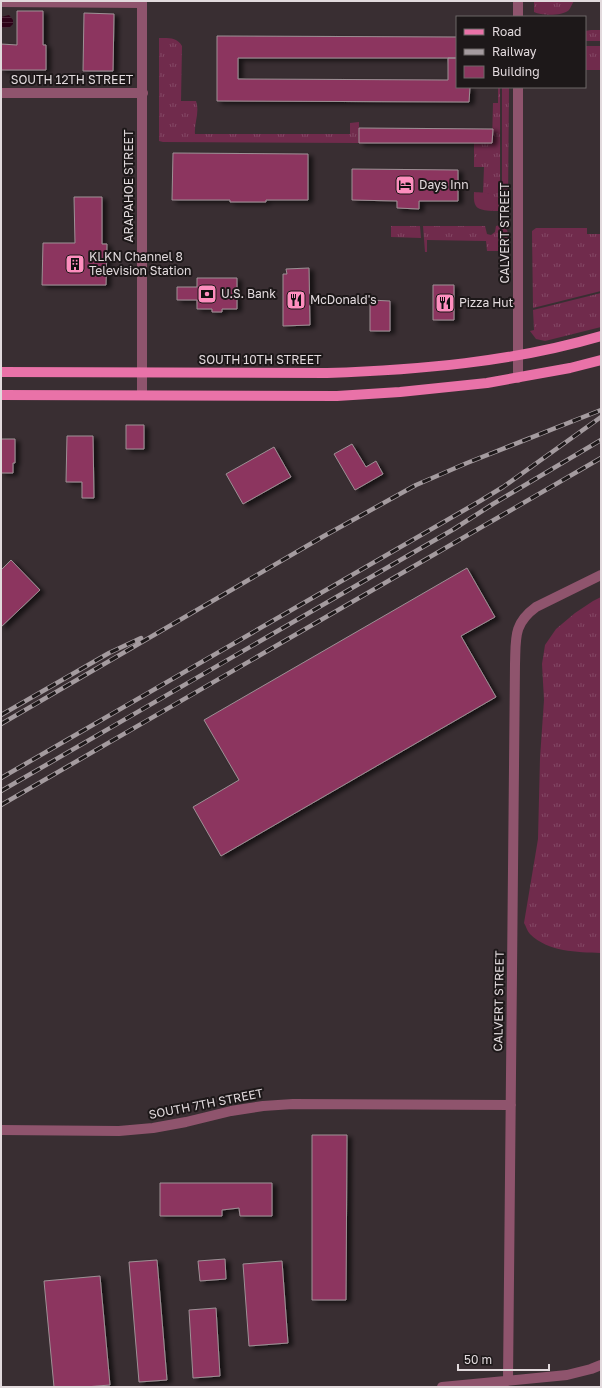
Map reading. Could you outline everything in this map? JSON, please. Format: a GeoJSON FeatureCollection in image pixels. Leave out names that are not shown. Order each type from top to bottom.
{"type":"FeatureCollection","features":[{"type":"Feature","properties":{"kind":"main road","name":"SOUTH 10TH STREET"},"geometry":{"type":"LineString","coordinates":[[1,372],[327,373],[380,371],[453,364],[518,354],[601,336]]}},
{"type":"Feature","properties":{"kind":"main road"},"geometry":{"type":"LineString","coordinates":[[1,394],[337,396],[444,388],[518,378],[570,368],[601,360]]}},
{"type":"Feature","properties":{"kind":"street"},"geometry":{"type":"LineString","coordinates":[[518,1],[518,16]]}},
{"type":"Feature","properties":{"kind":"street"},"geometry":{"type":"LineString","coordinates":[[1,2],[142,2]]}},
{"type":"Feature","properties":{"kind":"street","name":"ARAPAHOE STREET"},"geometry":{"type":"LineString","coordinates":[[142,2],[142,395]]}},
{"type":"Feature","properties":{"kind":"street","name":"CALVERT STREET"},"geometry":{"type":"LineString","coordinates":[[518,88],[518,378]]}},
{"type":"Feature","properties":{"kind":"street","name":"SOUTH 12TH STREET"},"geometry":{"type":"LineString","coordinates":[[1,93],[143,93]]}},
{"type":"Feature","properties":{"kind":"street","name":"CALVERT STREET"},"geometry":{"type":"LineString","coordinates":[[508,1381],[515,657],[517,631],[521,621],[527,613],[536,607],[601,575]]}},
{"type":"Feature","properties":{"kind":"street","name":"SOUTH 7TH STREET"},"geometry":{"type":"LineString","coordinates":[[1,1130],[119,1131],[153,1128],[231,1111],[263,1106],[293,1104],[511,1105]]}},
{"type":"Feature","properties":{"kind":"street"},"geometry":{"type":"LineString","coordinates":[[442,1387],[567,1375],[590,1370],[601,1365]]}},
{"type":"Feature","properties":{"kind":"green space"},"geometry":{"type":"Polygon","coordinates":[[[534,1],[574,1],[569,10],[566,12],[552,15],[534,12],[534,1]]]}},
{"type":"Feature","properties":{"kind":"green space"},"geometry":{"type":"Polygon","coordinates":[[[601,30],[601,41],[586,41],[586,31],[601,30]]]}},
{"type":"Feature","properties":{"kind":"green space"},"geometry":{"type":"Polygon","coordinates":[[[159,38],[169,38],[178,41],[182,46],[181,101],[196,101],[197,114],[195,134],[350,134],[350,123],[359,122],[359,143],[159,141],[159,38]]]}},
{"type":"Feature","properties":{"kind":"green space"},"geometry":{"type":"Polygon","coordinates":[[[586,46],[601,46],[601,70],[586,70],[586,46]]]}},
{"type":"Feature","properties":{"kind":"green space"},"geometry":{"type":"Polygon","coordinates":[[[498,88],[500,88],[500,211],[492,211],[496,205],[488,193],[483,193],[484,167],[474,167],[474,143],[492,143],[493,103],[498,103],[498,88]]]}},
{"type":"Feature","properties":{"kind":"green space"},"geometry":{"type":"Polygon","coordinates":[[[502,88],[509,88],[508,204],[506,209],[502,211],[502,88]]]}},
{"type":"Feature","properties":{"kind":"green space"},"geometry":{"type":"Polygon","coordinates":[[[474,192],[493,195],[496,202],[496,207],[492,211],[479,209],[474,202],[474,192]]]}},
{"type":"Feature","properties":{"kind":"green space"},"geometry":{"type":"Polygon","coordinates":[[[500,225],[500,251],[487,251],[486,241],[427,240],[427,252],[425,252],[423,226],[485,226],[487,234],[491,235],[495,232],[496,226],[500,225]]]}},
{"type":"Feature","properties":{"kind":"green space"},"geometry":{"type":"Polygon","coordinates":[[[502,225],[506,228],[509,238],[507,247],[502,251],[502,225]]]}},
{"type":"Feature","properties":{"kind":"green space"},"geometry":{"type":"Polygon","coordinates":[[[391,226],[420,226],[421,238],[391,237],[391,226]]]}},
{"type":"Feature","properties":{"kind":"green space"},"geometry":{"type":"Polygon","coordinates":[[[536,228],[587,228],[587,234],[601,234],[601,291],[533,308],[532,231],[536,228]]]}},
{"type":"Feature","properties":{"kind":"green space"},"geometry":{"type":"Polygon","coordinates":[[[601,293],[601,327],[545,341],[536,339],[530,331],[534,330],[533,310],[601,293]]]}},
{"type":"Feature","properties":{"kind":"green space"},"geometry":{"type":"Polygon","coordinates":[[[601,597],[601,953],[554,948],[537,940],[530,934],[524,923],[538,839],[540,758],[544,700],[542,664],[545,645],[556,629],[575,613],[601,597]]]}},
{"type":"Feature","properties":{"kind":"shaded area"},"geometry":{"type":"Polygon","coordinates":[[[9,15],[13,20],[13,24],[10,27],[1,28],[1,17],[9,15]]]}},
{"type":"Feature","properties":{"kind":"building"},"geometry":{"type":"Polygon","coordinates":[[[17,11],[43,11],[43,45],[46,45],[46,70],[1,70],[1,44],[17,45],[17,11]]]}},
{"type":"Feature","properties":{"kind":"building"},"geometry":{"type":"Polygon","coordinates":[[[84,13],[114,14],[113,71],[83,71],[84,13]]]}},
{"type":"Feature","properties":{"kind":"building"},"geometry":{"type":"Polygon","coordinates":[[[217,36],[456,37],[456,88],[470,88],[469,102],[217,101],[217,36]],[[238,58],[238,79],[448,80],[448,58],[238,58]]]}},
{"type":"Feature","properties":{"kind":"building"},"geometry":{"type":"Polygon","coordinates":[[[359,128],[493,129],[492,143],[359,143],[359,128]]]}},
{"type":"Feature","properties":{"kind":"building"},"geometry":{"type":"Polygon","coordinates":[[[173,153],[308,154],[308,200],[230,202],[230,200],[172,200],[173,153]]]}},
{"type":"Feature","properties":{"kind":"building","name":"Days Inn"},"geometry":{"type":"Polygon","coordinates":[[[352,169],[458,170],[458,201],[419,201],[419,209],[397,208],[397,201],[352,200],[352,169]]]}},
{"type":"Feature","properties":{"kind":"building","name":"KLKN Channel 8 Television Station"},"geometry":{"type":"Polygon","coordinates":[[[74,197],[102,197],[102,244],[107,244],[106,285],[42,285],[43,243],[75,243],[74,197]]]}},
{"type":"Feature","properties":{"kind":"building","name":"McDonald's"},"geometry":{"type":"Polygon","coordinates":[[[309,268],[310,325],[283,326],[283,274],[287,274],[286,269],[309,268]]]}},
{"type":"Feature","properties":{"kind":"building","name":"U.S. Bank"},"geometry":{"type":"Polygon","coordinates":[[[197,278],[237,278],[237,309],[222,309],[222,312],[212,312],[212,309],[197,309],[197,300],[177,300],[177,287],[197,287],[197,278]]]}},
{"type":"Feature","properties":{"kind":"building","name":"Pizza Hut"},"geometry":{"type":"Polygon","coordinates":[[[433,285],[454,285],[454,320],[433,320],[433,285]]]}},
{"type":"Feature","properties":{"kind":"building"},"geometry":{"type":"Polygon","coordinates":[[[370,300],[390,301],[390,331],[370,331],[370,300]]]}},
{"type":"Feature","properties":{"kind":"building"},"geometry":{"type":"Polygon","coordinates":[[[126,425],[144,425],[144,449],[126,449],[126,425]]]}},
{"type":"Feature","properties":{"kind":"building"},"geometry":{"type":"Polygon","coordinates":[[[67,436],[93,436],[94,498],[82,498],[82,482],[66,482],[67,436]]]}},
{"type":"Feature","properties":{"kind":"building"},"geometry":{"type":"Polygon","coordinates":[[[1,439],[15,439],[15,463],[13,463],[13,473],[1,473],[1,439]]]}},
{"type":"Feature","properties":{"kind":"building"},"geometry":{"type":"Polygon","coordinates":[[[352,444],[366,467],[376,461],[383,474],[355,490],[334,454],[352,444]]]}},
{"type":"Feature","properties":{"kind":"building"},"geometry":{"type":"Polygon","coordinates":[[[274,447],[291,477],[243,504],[226,474],[274,447]]]}},
{"type":"Feature","properties":{"kind":"building"},"geometry":{"type":"Polygon","coordinates":[[[11,560],[40,590],[1,627],[1,570],[11,560]]]}},
{"type":"Feature","properties":{"kind":"building"},"geometry":{"type":"Polygon","coordinates":[[[467,568],[495,617],[461,636],[496,697],[221,856],[193,807],[239,780],[204,720],[467,568]]]}},
{"type":"Feature","properties":{"kind":"building"},"geometry":{"type":"Polygon","coordinates":[[[312,1135],[347,1135],[346,1300],[312,1300],[312,1135]]]}},
{"type":"Feature","properties":{"kind":"building"},"geometry":{"type":"Polygon","coordinates":[[[160,1183],[272,1183],[272,1216],[240,1216],[239,1208],[222,1210],[222,1216],[160,1216],[160,1183]]]}},
{"type":"Feature","properties":{"kind":"building"},"geometry":{"type":"Polygon","coordinates":[[[225,1259],[226,1279],[200,1281],[198,1261],[225,1259]]]}},
{"type":"Feature","properties":{"kind":"building"},"geometry":{"type":"Polygon","coordinates":[[[157,1260],[167,1380],[139,1382],[129,1262],[157,1260]]]}},
{"type":"Feature","properties":{"kind":"building"},"geometry":{"type":"Polygon","coordinates":[[[282,1261],[288,1343],[249,1346],[243,1264],[282,1261]]]}},
{"type":"Feature","properties":{"kind":"building"},"geometry":{"type":"Polygon","coordinates":[[[100,1276],[110,1385],[54,1387],[44,1281],[100,1276]]]}},
{"type":"Feature","properties":{"kind":"building"},"geometry":{"type":"Polygon","coordinates":[[[216,1308],[220,1376],[193,1378],[189,1310],[216,1308]]]}},
{"type":"Feature","properties":{"kind":"railway"},"geometry":{"type":"LineString","coordinates":[[1,724],[324,536],[416,485],[467,463],[601,410]]}},
{"type":"Feature","properties":{"kind":"railway"},"geometry":{"type":"LineString","coordinates":[[1,778],[480,501],[503,487],[601,417]]}},
{"type":"Feature","properties":{"kind":"railway"},"geometry":{"type":"LineString","coordinates":[[1,791],[454,529],[601,440]]}},
{"type":"Feature","properties":{"kind":"railway"},"geometry":{"type":"LineString","coordinates":[[1,805],[601,458]]}},
{"type":"Feature","properties":{"kind":"railway"},"geometry":{"type":"LineString","coordinates":[[1,715],[109,653],[141,638]]}},
{"type":"Feature","properties":{"kind":"place","name":"Days Inn"},"geometry":{"type":"Point","coordinates":[405,185]}},
{"type":"Feature","properties":{"kind":"place","name":"KLKN Channel 8 Television Station"},"geometry":{"type":"Point","coordinates":[75,264]}},
{"type":"Feature","properties":{"kind":"place","name":"U.S. Bank"},"geometry":{"type":"Point","coordinates":[207,294]}},
{"type":"Feature","properties":{"kind":"place","name":"McDonald's"},"geometry":{"type":"Point","coordinates":[296,300]}},
{"type":"Feature","properties":{"kind":"place","name":"Pizza Hut"},"geometry":{"type":"Point","coordinates":[445,303]}}]}
